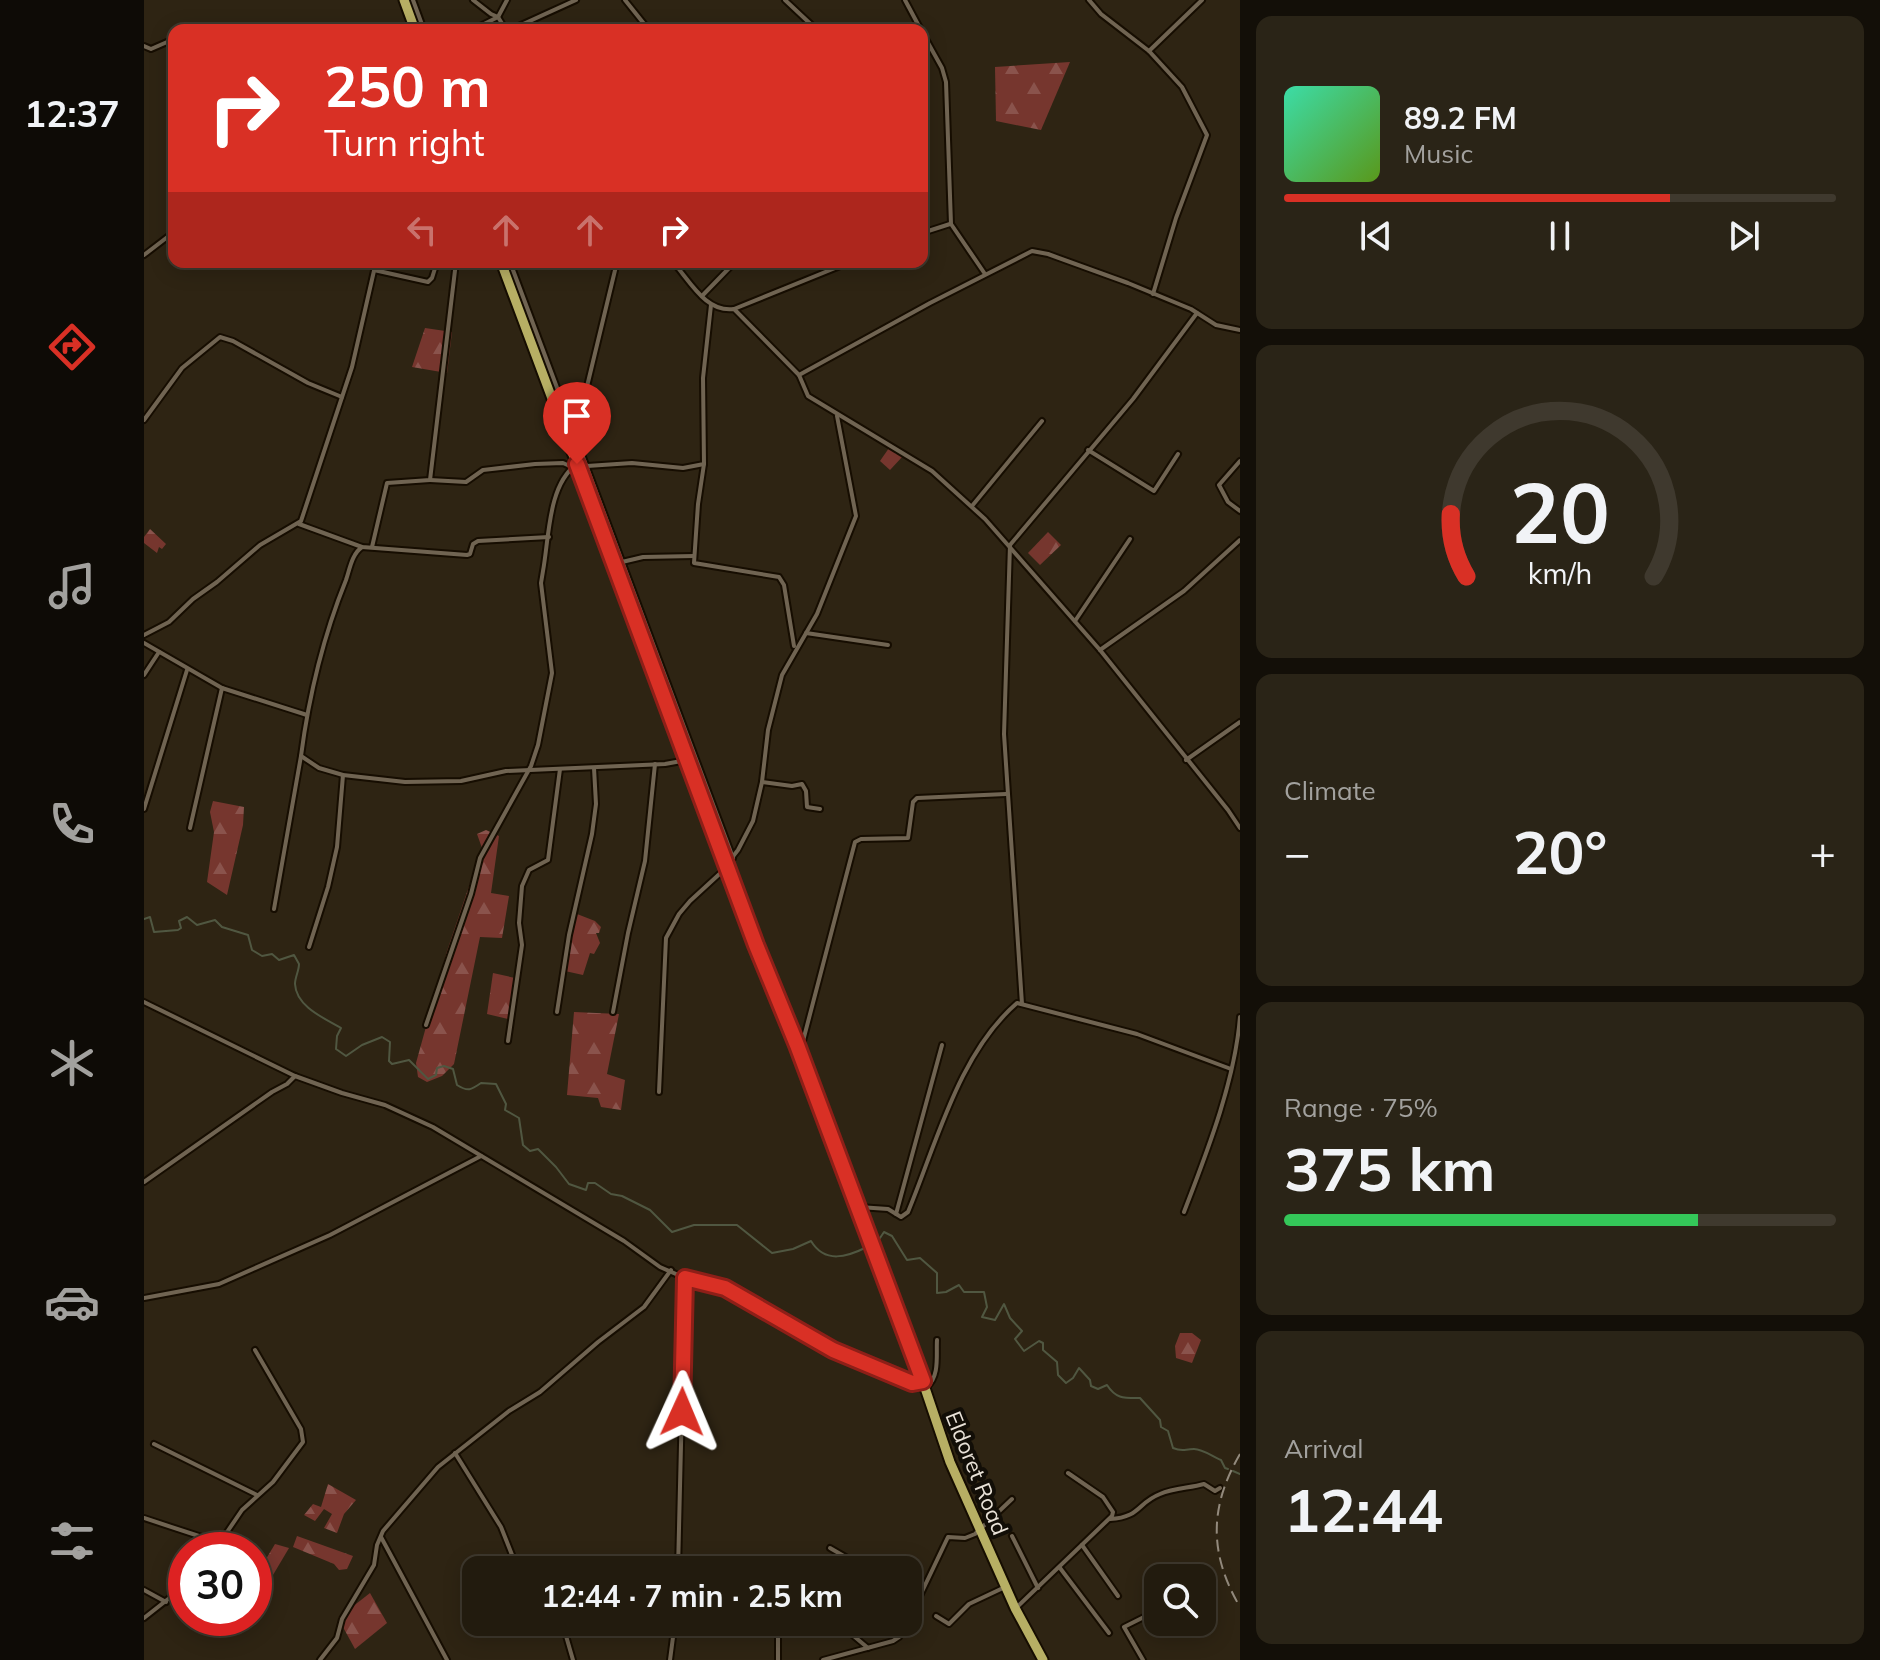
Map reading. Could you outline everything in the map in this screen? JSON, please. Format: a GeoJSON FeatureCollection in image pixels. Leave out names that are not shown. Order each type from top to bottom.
{"type":"FeatureCollection","features":[{"type":"Feature","properties":{"kind":"highway"},"geometry":{"type":"LineString","coordinates":[[404,0],[413,24]]}},
{"type":"Feature","properties":{"kind":"highway","name":"Eldoret Road"},"geometry":{"type":"LineString","coordinates":[[503,268],[729,863],[756,945],[797,1045],[950,1462],[979,1531],[1041,1660]]}},
{"type":"Feature","properties":{"kind":"street"},"geometry":{"type":"LineString","coordinates":[[413,0],[422,24]]}},
{"type":"Feature","properties":{"kind":"street"},"geometry":{"type":"LineString","coordinates":[[473,0],[503,24]]}},
{"type":"Feature","properties":{"kind":"street"},"geometry":{"type":"LineString","coordinates":[[484,24],[498,17],[507,0]]}},
{"type":"Feature","properties":{"kind":"street"},"geometry":{"type":"LineString","coordinates":[[522,24],[576,0]]}},
{"type":"Feature","properties":{"kind":"street"},"geometry":{"type":"LineString","coordinates":[[625,0],[644,24]]}},
{"type":"Feature","properties":{"kind":"street"},"geometry":{"type":"LineString","coordinates":[[785,0],[811,24]]}},
{"type":"Feature","properties":{"kind":"street"},"geometry":{"type":"LineString","coordinates":[[905,0],[918,24]]}},
{"type":"Feature","properties":{"kind":"street"},"geometry":{"type":"LineString","coordinates":[[1089,0],[1106,19],[1149,51],[1182,87],[1207,135],[1176,218],[1153,294]]}},
{"type":"Feature","properties":{"kind":"street"},"geometry":{"type":"LineString","coordinates":[[1149,51],[1202,0]]}},
{"type":"Feature","properties":{"kind":"street"},"geometry":{"type":"LineString","coordinates":[[144,49],[168,42]]}},
{"type":"Feature","properties":{"kind":"street"},"geometry":{"type":"LineString","coordinates":[[928,42],[946,82],[951,224],[985,274]]}},
{"type":"Feature","properties":{"kind":"street"},"geometry":{"type":"LineString","coordinates":[[928,231],[951,224]]}},
{"type":"Feature","properties":{"kind":"street"},"geometry":{"type":"LineString","coordinates":[[144,255],[168,237]]}},
{"type":"Feature","properties":{"kind":"street"},"geometry":{"type":"LineString","coordinates":[[799,375],[985,274],[1037,251],[1153,294],[1216,325],[1240,330]]}},
{"type":"Feature","properties":{"kind":"street"},"geometry":{"type":"LineString","coordinates":[[144,635],[169,622],[260,545],[299,524],[342,397],[374,270],[430,281],[435,268]]}},
{"type":"Feature","properties":{"kind":"street"},"geometry":{"type":"LineString","coordinates":[[430,480],[455,268]]}},
{"type":"Feature","properties":{"kind":"street"},"geometry":{"type":"LineString","coordinates":[[512,268],[575,434],[579,467],[622,562],[729,863]]}},
{"type":"Feature","properties":{"kind":"street"},"geometry":{"type":"LineString","coordinates":[[575,434],[616,268]]}},
{"type":"Feature","properties":{"kind":"street"},"geometry":{"type":"LineString","coordinates":[[678,268],[711,305],[721,309],[734,309],[835,268]]}},
{"type":"Feature","properties":{"kind":"street"},"geometry":{"type":"LineString","coordinates":[[702,296],[729,268]]}},
{"type":"Feature","properties":{"kind":"street"},"geometry":{"type":"LineString","coordinates":[[711,305],[703,378],[704,464],[694,562],[699,566],[779,577],[784,585],[795,649]]}},
{"type":"Feature","properties":{"kind":"street"},"geometry":{"type":"LineString","coordinates":[[734,309],[799,375],[808,396],[932,471],[972,506],[1010,545],[1100,650],[1240,828]]}},
{"type":"Feature","properties":{"kind":"street"},"geometry":{"type":"LineString","coordinates":[[1022,1004],[1006,794],[1005,651],[1010,545],[1133,399],[1197,313]]}},
{"type":"Feature","properties":{"kind":"street"},"geometry":{"type":"LineString","coordinates":[[144,420],[182,368],[220,337],[233,341],[308,383],[342,397]]}},
{"type":"Feature","properties":{"kind":"street"},"geometry":{"type":"LineString","coordinates":[[659,1092],[666,938],[679,914],[729,863],[753,821],[779,683],[817,614],[856,516],[837,415]]}},
{"type":"Feature","properties":{"kind":"street"},"geometry":{"type":"LineString","coordinates":[[972,506],[1042,421]]}},
{"type":"Feature","properties":{"kind":"street"},"geometry":{"type":"LineString","coordinates":[[1088,450],[1154,491],[1178,454]]}},
{"type":"Feature","properties":{"kind":"street"},"geometry":{"type":"LineString","coordinates":[[1240,461],[1219,485],[1228,502],[1240,511]]}},
{"type":"Feature","properties":{"kind":"street"},"geometry":{"type":"LineString","coordinates":[[372,547],[387,483],[430,480],[466,482],[483,470],[535,464],[563,463],[579,467],[632,463],[683,468],[704,464]]}},
{"type":"Feature","properties":{"kind":"street"},"geometry":{"type":"LineString","coordinates":[[426,1025],[471,894],[480,858],[529,770],[538,745],[551,683],[541,583],[555,495],[579,467]]}},
{"type":"Feature","properties":{"kind":"street"},"geometry":{"type":"LineString","coordinates":[[299,524],[362,547],[463,555],[470,554],[473,544],[478,541],[549,537]]}},
{"type":"Feature","properties":{"kind":"street"},"geometry":{"type":"LineString","coordinates":[[1075,621],[1130,539]]}},
{"type":"Feature","properties":{"kind":"street"},"geometry":{"type":"LineString","coordinates":[[1100,650],[1190,586],[1240,540]]}},
{"type":"Feature","properties":{"kind":"street"},"geometry":{"type":"LineString","coordinates":[[274,909],[307,715],[325,636],[354,555],[362,547]]}},
{"type":"Feature","properties":{"kind":"street"},"geometry":{"type":"LineString","coordinates":[[622,562],[660,556],[697,556]]}},
{"type":"Feature","properties":{"kind":"street"},"geometry":{"type":"LineString","coordinates":[[806,633],[888,645]]}},
{"type":"Feature","properties":{"kind":"street"},"geometry":{"type":"LineString","coordinates":[[144,643],[222,688],[307,715]]}},
{"type":"Feature","properties":{"kind":"street"},"geometry":{"type":"LineString","coordinates":[[144,675],[159,652]]}},
{"type":"Feature","properties":{"kind":"street"},"geometry":{"type":"LineString","coordinates":[[144,809],[187,670]]}},
{"type":"Feature","properties":{"kind":"street"},"geometry":{"type":"LineString","coordinates":[[190,828],[222,688]]}},
{"type":"Feature","properties":{"kind":"street"},"geometry":{"type":"LineString","coordinates":[[1186,760],[1240,722]]}},
{"type":"Feature","properties":{"kind":"street"},"geometry":{"type":"LineString","coordinates":[[301,756],[319,768],[343,775],[382,781],[444,782],[506,771],[688,760]]}},
{"type":"Feature","properties":{"kind":"street"},"geometry":{"type":"LineString","coordinates":[[613,1012],[645,861],[655,764]]}},
{"type":"Feature","properties":{"kind":"street"},"geometry":{"type":"LineString","coordinates":[[557,1012],[569,935],[592,834],[596,804],[594,768]]}},
{"type":"Feature","properties":{"kind":"street"},"geometry":{"type":"LineString","coordinates":[[508,1041],[522,945],[519,923],[522,886],[529,870],[548,860],[560,769]]}},
{"type":"Feature","properties":{"kind":"street"},"geometry":{"type":"LineString","coordinates":[[309,947],[335,854],[343,775]]}},
{"type":"Feature","properties":{"kind":"street"},"geometry":{"type":"LineString","coordinates":[[762,782],[792,786],[802,784],[806,791],[807,807],[820,809]]}},
{"type":"Feature","properties":{"kind":"street"},"geometry":{"type":"LineString","coordinates":[[797,1045],[803,1041],[857,840],[908,838],[913,802],[917,798],[1006,794]]}},
{"type":"Feature","properties":{"kind":"street"},"geometry":{"type":"LineString","coordinates":[[144,1002],[295,1076],[401,1111],[433,1127],[624,1241],[660,1267],[685,1278],[725,1288],[848,1358],[924,1385],[935,1377],[937,1340]]}},
{"type":"Feature","properties":{"kind":"street"},"geometry":{"type":"LineString","coordinates":[[857,1207],[876,1207],[903,1216],[908,1212],[969,1062],[1016,1004],[1137,1034],[1231,1069]]}},
{"type":"Feature","properties":{"kind":"street"},"geometry":{"type":"LineString","coordinates":[[1184,1212],[1204,1162],[1231,1069],[1240,1017]]}},
{"type":"Feature","properties":{"kind":"street"},"geometry":{"type":"LineString","coordinates":[[896,1214],[942,1045]]}},
{"type":"Feature","properties":{"kind":"street"},"geometry":{"type":"LineString","coordinates":[[144,1182],[295,1076]]}},
{"type":"Feature","properties":{"kind":"street"},"geometry":{"type":"LineString","coordinates":[[144,1298],[219,1284],[330,1235],[481,1156]]}},
{"type":"Feature","properties":{"kind":"street"},"geometry":{"type":"LineString","coordinates":[[320,1660],[337,1638],[342,1619],[369,1574],[381,1537],[438,1467],[540,1392],[644,1307],[671,1270]]}},
{"type":"Feature","properties":{"kind":"street"},"geometry":{"type":"LineString","coordinates":[[678,1556],[685,1278]]}},
{"type":"Feature","properties":{"kind":"street"},"geometry":{"type":"LineString","coordinates":[[226,1532],[257,1495],[273,1482],[303,1442],[304,1435],[255,1350]]}},
{"type":"Feature","properties":{"kind":"street"},"geometry":{"type":"LineString","coordinates":[[154,1444],[257,1495]]}},
{"type":"Feature","properties":{"kind":"street"},"geometry":{"type":"LineString","coordinates":[[455,1452],[501,1527],[512,1556]]}},
{"type":"Feature","properties":{"kind":"street"},"geometry":{"type":"LineString","coordinates":[[1017,1612],[1110,1519],[1113,1512],[1103,1497],[1068,1473]]}},
{"type":"Feature","properties":{"kind":"street"},"geometry":{"type":"LineString","coordinates":[[1110,1519],[1133,1515],[1163,1492],[1204,1484],[1215,1491],[1220,1488]]}},
{"type":"Feature","properties":{"kind":"street"},"geometry":{"type":"LineString","coordinates":[[922,1591],[948,1537],[965,1538],[979,1531],[1012,1499]]}},
{"type":"Feature","properties":{"kind":"street"},"geometry":{"type":"LineString","coordinates":[[144,1518],[187,1532]]}},
{"type":"Feature","properties":{"kind":"street"},"geometry":{"type":"LineString","coordinates":[[1012,1536],[1038,1588]]}},
{"type":"Feature","properties":{"kind":"street"},"geometry":{"type":"LineString","coordinates":[[381,1537],[447,1660]]}},
{"type":"Feature","properties":{"kind":"street"},"geometry":{"type":"LineString","coordinates":[[1082,1545],[1118,1596]]}},
{"type":"Feature","properties":{"kind":"street"},"geometry":{"type":"LineString","coordinates":[[830,1548],[844,1556]]}},
{"type":"Feature","properties":{"kind":"street"},"geometry":{"type":"LineString","coordinates":[[1060,1568],[1109,1633]]}},
{"type":"Feature","properties":{"kind":"street"},"geometry":{"type":"LineString","coordinates":[[936,1616],[949,1624],[969,1604],[1005,1587]]}},
{"type":"Feature","properties":{"kind":"street"},"geometry":{"type":"LineString","coordinates":[[144,1590],[166,1602],[144,1618]]}},
{"type":"Feature","properties":{"kind":"street"},"geometry":{"type":"LineString","coordinates":[[1143,1660],[1124,1627],[1144,1617]]}},
{"type":"Feature","properties":{"kind":"street"},"geometry":{"type":"LineString","coordinates":[[566,1636],[573,1660]]}},
{"type":"Feature","properties":{"kind":"street"},"geometry":{"type":"LineString","coordinates":[[670,1660],[673,1636]]}},
{"type":"Feature","properties":{"kind":"street"},"geometry":{"type":"LineString","coordinates":[[778,1636],[778,1660]]}},
{"type":"Feature","properties":{"kind":"street"},"geometry":{"type":"LineString","coordinates":[[854,1636],[868,1648]]}},
{"type":"Feature","properties":{"kind":"street"},"geometry":{"type":"LineString","coordinates":[[823,1660],[899,1636]]}},
{"type":"Feature","properties":{"kind":"green space"},"geometry":{"type":"Polygon","coordinates":[[[1070,62],[1041,130],[996,121],[995,67],[1070,62]]]}},
{"type":"Feature","properties":{"kind":"green space"},"geometry":{"type":"Polygon","coordinates":[[[425,328],[452,332],[447,373],[412,367],[425,328]]]}},
{"type":"Feature","properties":{"kind":"green space"},"geometry":{"type":"Polygon","coordinates":[[[889,448],[903,456],[890,470],[880,461],[889,448]]]}},
{"type":"Feature","properties":{"kind":"green space"},"geometry":{"type":"Polygon","coordinates":[[[150,529],[166,544],[162,549],[159,547],[157,553],[144,543],[150,529]]]}},
{"type":"Feature","properties":{"kind":"green space"},"geometry":{"type":"Polygon","coordinates":[[[1048,532],[1061,545],[1040,565],[1028,553],[1048,532]]]}},
{"type":"Feature","properties":{"kind":"green space"},"geometry":{"type":"Polygon","coordinates":[[[213,801],[244,807],[243,825],[227,895],[207,882],[214,832],[210,812],[213,801]]]}},
{"type":"Feature","properties":{"kind":"green space"},"geometry":{"type":"Polygon","coordinates":[[[486,830],[499,836],[491,893],[509,896],[502,938],[480,937],[454,1064],[442,1076],[427,1082],[418,1077],[416,1063],[447,951],[482,848],[477,834],[486,830]]]}},
{"type":"Feature","properties":{"kind":"green space"},"geometry":{"type":"Polygon","coordinates":[[[577,914],[595,921],[601,927],[596,933],[600,943],[594,954],[590,953],[583,975],[565,971],[577,914]]]}},
{"type":"Feature","properties":{"kind":"green space"},"geometry":{"type":"Polygon","coordinates":[[[493,973],[515,978],[508,1019],[487,1014],[493,973]]]}},
{"type":"Feature","properties":{"kind":"green space"},"geometry":{"type":"Polygon","coordinates":[[[574,1012],[619,1014],[607,1074],[625,1080],[621,1110],[601,1107],[598,1098],[567,1095],[574,1012]]]}},
{"type":"Feature","properties":{"kind":"green space"},"geometry":{"type":"Polygon","coordinates":[[[1180,1333],[1192,1333],[1201,1340],[1192,1363],[1176,1358],[1175,1346],[1180,1333]]]}},
{"type":"Feature","properties":{"kind":"green space"},"geometry":{"type":"Polygon","coordinates":[[[328,1484],[356,1500],[344,1514],[337,1533],[324,1528],[332,1514],[324,1509],[315,1521],[304,1515],[313,1504],[321,1507],[328,1484]]]}},
{"type":"Feature","properties":{"kind":"green space"},"geometry":{"type":"Polygon","coordinates":[[[297,1536],[353,1556],[347,1569],[339,1570],[334,1564],[293,1547],[297,1536]]]}},
{"type":"Feature","properties":{"kind":"green space"},"geometry":{"type":"Polygon","coordinates":[[[275,1544],[289,1548],[272,1577],[272,1549],[275,1544]]]}},
{"type":"Feature","properties":{"kind":"green space"},"geometry":{"type":"Polygon","coordinates":[[[370,1593],[387,1623],[355,1649],[338,1618],[370,1593]]]}},
{"type":"Feature","properties":{"kind":"waterway"},"geometry":{"type":"LineString","coordinates":[[144,919],[150,917],[154,932],[178,930],[181,928],[179,921],[187,917],[197,925],[215,920],[222,927],[248,935],[252,950],[262,956],[272,954],[279,960],[294,955],[299,964],[295,984],[300,999],[341,1028],[336,1049],[346,1056],[382,1037],[390,1042],[389,1061],[392,1064],[409,1060],[428,1079],[436,1075],[437,1068],[444,1066],[453,1069],[457,1085],[464,1089],[472,1089],[481,1083],[496,1084],[506,1104],[505,1110],[519,1118],[523,1145],[530,1151],[538,1149],[569,1184],[586,1190],[588,1183],[595,1183],[611,1194],[650,1210],[672,1232],[694,1225],[737,1225],[772,1253],[811,1241],[830,1256],[844,1256],[867,1247]]}},
{"type":"Feature","properties":{"kind":"waterway"},"geometry":{"type":"LineString","coordinates":[[876,1244],[884,1232],[892,1236],[907,1260],[920,1258],[937,1273],[937,1293],[959,1285],[964,1292],[984,1292],[987,1307],[982,1317],[995,1320],[1004,1304],[1010,1318],[1022,1331],[1015,1339],[1024,1351],[1039,1341],[1043,1343],[1043,1350],[1057,1362],[1058,1375],[1066,1383],[1079,1368],[1090,1380],[1091,1386],[1098,1389],[1107,1385],[1121,1397],[1140,1398],[1160,1420],[1161,1427],[1168,1431],[1173,1448],[1201,1450],[1221,1460],[1228,1469]]}},
{"type":"Feature","properties":{"kind":"waterway"},"geometry":{"type":"LineString","coordinates":[[1233,1471],[1240,1474]]}},
{"type":"Feature","properties":{"kind":"railway"},"geometry":{"type":"LineString","coordinates":[[1240,1454],[1223,1493],[1217,1530],[1223,1568],[1240,1607]]}},
{"type":"Feature","properties":{"kind":"route"},"geometry":{"type":"LineString","coordinates":[[577,464],[923,1381],[912,1383],[848,1358],[725,1288],[685,1278],[682,1412]]}}]}
